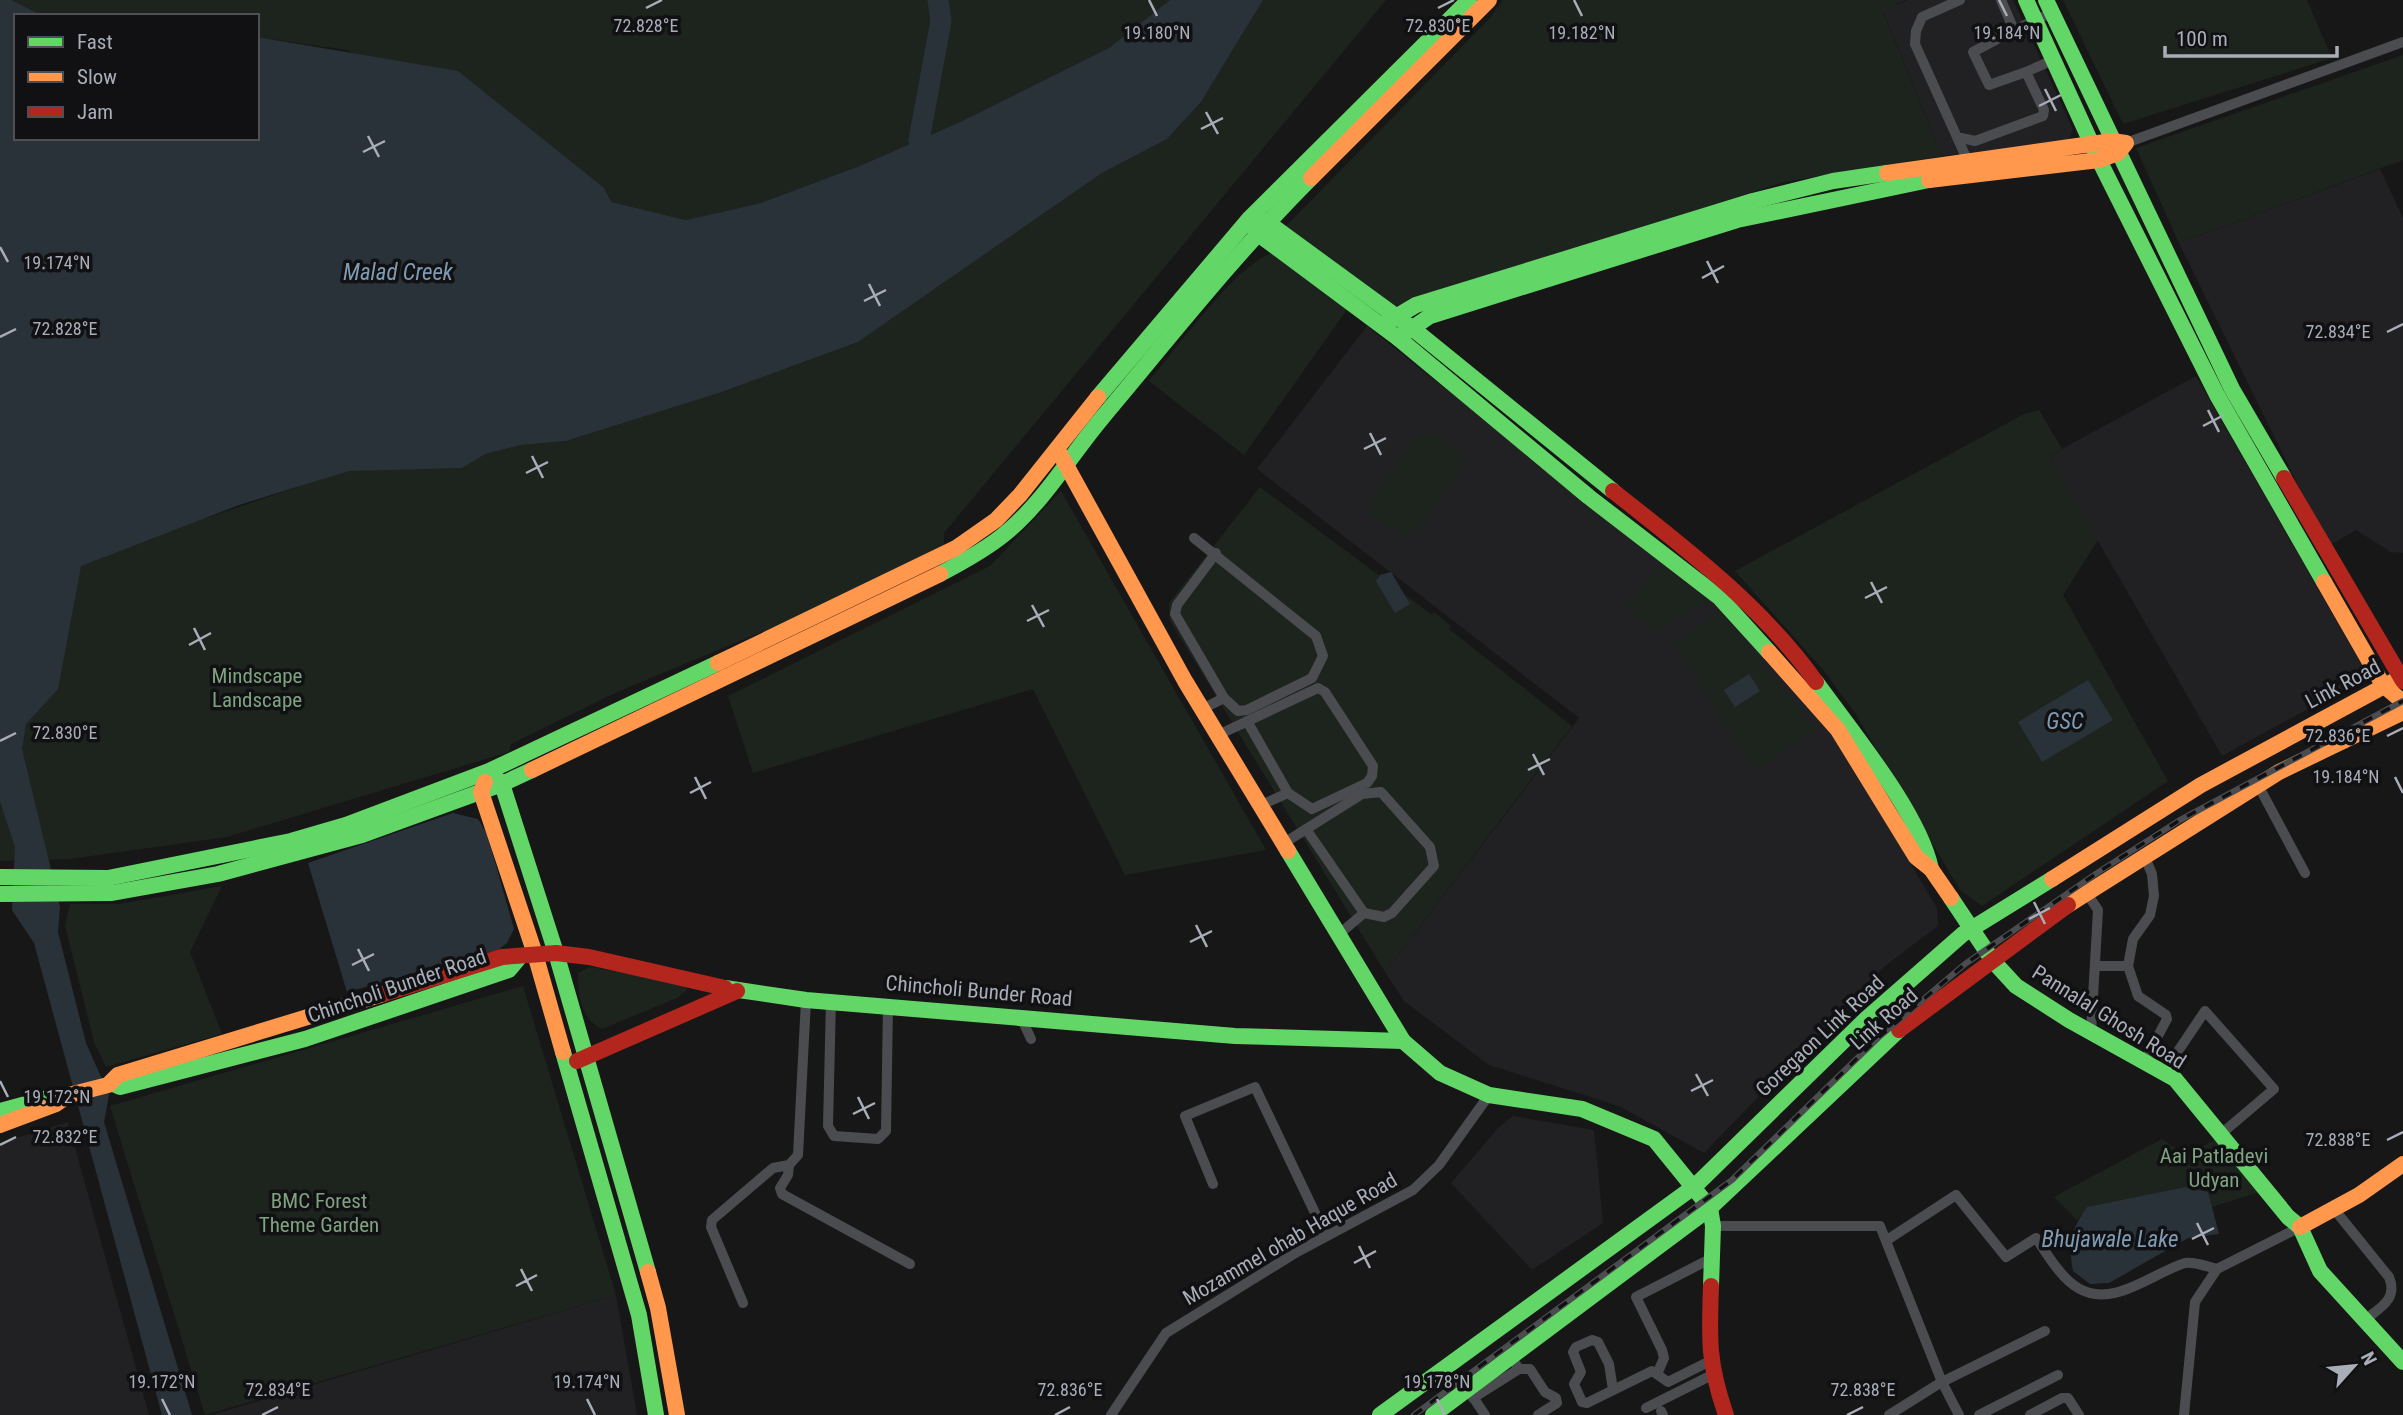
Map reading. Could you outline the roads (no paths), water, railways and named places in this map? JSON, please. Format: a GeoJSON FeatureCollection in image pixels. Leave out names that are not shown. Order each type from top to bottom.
{"type":"FeatureCollection","features":[{"type":"Feature","properties":{"kind":"street"},"geometry":{"type":"LineString","coordinates":[[2,877],[112,893],[218,874],[303,853],[502,784],[964,562],[1007,532],[1032,506],[1061,456],[1119,370],[1469,0]]}},
{"type":"Feature","properties":{"kind":"street"},"geometry":{"type":"LineString","coordinates":[[1258,225],[1489,0]]}},
{"type":"Feature","properties":{"kind":"street"},"geometry":{"type":"LineString","coordinates":[[1960,0],[1922,17],[1916,31],[1916,44],[1961,138],[1971,168]]}},
{"type":"Feature","properties":{"kind":"street"},"geometry":{"type":"LineString","coordinates":[[2001,0],[2014,30]]}},
{"type":"Feature","properties":{"kind":"street"},"geometry":{"type":"LineString","coordinates":[[2026,0],[2096,152],[2164,287],[2224,392],[2301,508],[2403,678]]}},
{"type":"Feature","properties":{"kind":"street"},"geometry":{"type":"LineString","coordinates":[[2053,60],[1989,85],[1973,52],[2035,20],[2049,6],[2119,146],[2179,279],[2224,392],[2284,517],[2383,685],[2403,702]]}},
{"type":"Feature","properties":{"kind":"street"},"geometry":{"type":"LineString","coordinates":[[1382,325],[1416,305],[1773,204],[1907,183],[1971,168],[2096,152],[2119,146],[2403,42]]}},
{"type":"Feature","properties":{"kind":"street"},"geometry":{"type":"LineString","coordinates":[[1961,138],[1975,141],[2043,116],[2044,110],[2026,72]]}},
{"type":"Feature","properties":{"kind":"street"},"geometry":{"type":"LineString","coordinates":[[1398,338],[1430,316],[1737,220],[1773,204]]}},
{"type":"Feature","properties":{"kind":"street"},"geometry":{"type":"LineString","coordinates":[[1258,225],[1397,316],[1725,583],[1799,658],[1884,776],[1927,850],[1931,869]]}},
{"type":"Feature","properties":{"kind":"street"},"geometry":{"type":"LineString","coordinates":[[1258,225],[1589,497],[1720,598],[1838,730],[1916,857],[1931,869]]}},
{"type":"Feature","properties":{"kind":"street"},"geometry":{"type":"LineString","coordinates":[[2164,287],[2179,279]]}},
{"type":"Feature","properties":{"kind":"street"},"geometry":{"type":"LineString","coordinates":[[1061,456],[1202,709],[1403,1041],[1440,1073],[1489,1095],[1582,1109],[1654,1139],[1695,1186],[1710,1208],[1713,1226],[1711,1368],[1726,1415]]}},
{"type":"Feature","properties":{"kind":"street"},"geometry":{"type":"LineString","coordinates":[[1,894],[70,888],[291,841],[346,825],[489,771],[841,606],[956,548],[996,520],[1061,456]]}},
{"type":"Feature","properties":{"kind":"street"},"geometry":{"type":"LineString","coordinates":[[2284,517],[2301,508]]}},
{"type":"Feature","properties":{"kind":"street"},"geometry":{"type":"LineString","coordinates":[[1658,550],[1668,535]]}},
{"type":"Feature","properties":{"kind":"street"},"geometry":{"type":"LineString","coordinates":[[1194,538],[1216,554],[1316,636],[1323,656],[1312,678],[1238,711],[1224,698],[1175,614],[1177,605],[1216,554]]}},
{"type":"Feature","properties":{"kind":"street","name":"Link Road"},"geometry":{"type":"LineString","coordinates":[[1976,926],[2201,785],[2383,685],[2403,678]]}},
{"type":"Feature","properties":{"kind":"street"},"geometry":{"type":"LineString","coordinates":[[1218,735],[1247,721],[1318,688],[1325,692],[1373,766],[1372,776],[1367,783],[1317,807],[1307,807],[1288,793],[1247,721]]}},
{"type":"Feature","properties":{"kind":"street"},"geometry":{"type":"LineString","coordinates":[[1202,709],[1224,698]]}},
{"type":"Feature","properties":{"kind":"street","name":"Link Road"},"geometry":{"type":"LineString","coordinates":[[1433,1415],[1515,1363],[1710,1208],[1908,1022],[2086,892],[2258,785],[2403,712]]}},
{"type":"Feature","properties":{"kind":"street"},"geometry":{"type":"LineString","coordinates":[[489,771],[502,784],[587,1059],[658,1308],[677,1415]]}},
{"type":"Feature","properties":{"kind":"street"},"geometry":{"type":"LineString","coordinates":[[489,771],[481,792],[527,956],[565,1064],[639,1315],[656,1415]]}},
{"type":"Feature","properties":{"kind":"street"},"geometry":{"type":"LineString","coordinates":[[2258,785],[2305,873]]}},
{"type":"Feature","properties":{"kind":"street"},"geometry":{"type":"LineString","coordinates":[[1284,843],[1306,829],[1362,794],[1381,792],[1430,847],[1434,866],[1392,913],[1384,917],[1364,913],[1306,829]]}},
{"type":"Feature","properties":{"kind":"street"},"geometry":{"type":"LineString","coordinates":[[1261,804],[1288,793]]}},
{"type":"Feature","properties":{"kind":"street"},"geometry":{"type":"LineString","coordinates":[[2144,855],[2152,874],[2154,896],[2150,915],[2133,939],[2128,966],[2138,996],[2166,1015],[2167,1019],[2145,1060]]}},
{"type":"Feature","properties":{"kind":"street","name":"Pannalal Ghosh Road"},"geometry":{"type":"LineString","coordinates":[[1931,869],[1976,926],[1993,961],[2016,986],[2175,1079],[2288,1217],[2300,1227],[2320,1271],[2403,1362]]}},
{"type":"Feature","properties":{"kind":"street"},"geometry":{"type":"LineString","coordinates":[[2086,892],[2098,910],[2091,1032]]}},
{"type":"Feature","properties":{"kind":"street"},"geometry":{"type":"LineString","coordinates":[[1338,935],[1364,913]]}},
{"type":"Feature","properties":{"kind":"street","name":"Goregaon Link Road"},"geometry":{"type":"LineString","coordinates":[[1695,1186],[1866,1019],[1976,926]]}},
{"type":"Feature","properties":{"kind":"street","name":"Chincholi Bunder Road"},"geometry":{"type":"LineString","coordinates":[[70,1095],[109,1084],[118,1075],[502,957],[556,953],[589,957],[737,991],[806,1000],[831,999],[1234,1036],[1403,1041]]}},
{"type":"Feature","properties":{"kind":"street"},"geometry":{"type":"LineString","coordinates":[[2095,966],[2128,966]]}},
{"type":"Feature","properties":{"kind":"street"},"geometry":{"type":"LineString","coordinates":[[565,1064],[587,1059],[737,991]]}},
{"type":"Feature","properties":{"kind":"street"},"geometry":{"type":"LineString","coordinates":[[831,999],[828,1126],[834,1136],[878,1139],[887,1131],[888,1004]]}},
{"type":"Feature","properties":{"kind":"street"},"geometry":{"type":"LineString","coordinates":[[743,1303],[711,1227],[712,1220],[773,1168],[789,1165],[799,1155],[806,1000]]}},
{"type":"Feature","properties":{"kind":"street"},"geometry":{"type":"LineString","coordinates":[[2164,1072],[2205,1011],[2274,1089],[2221,1134]]}},
{"type":"Feature","properties":{"kind":"street"},"geometry":{"type":"LineString","coordinates":[[1020,1016],[1031,1040]]}},
{"type":"Feature","properties":{"kind":"street"},"geometry":{"type":"LineString","coordinates":[[1213,1184],[1185,1116],[1255,1087],[1326,1236]]}},
{"type":"Feature","properties":{"kind":"street"},"geometry":{"type":"LineString","coordinates":[[0,1111],[52,1095],[70,1095]]}},
{"type":"Feature","properties":{"kind":"street"},"geometry":{"type":"LineString","coordinates":[[0,1125],[56,1104],[70,1095]]}},
{"type":"Feature","properties":{"kind":"street","name":"Mozammel ohab Haque Road"},"geometry":{"type":"LineString","coordinates":[[1111,1415],[1166,1333],[1326,1236],[1413,1190],[1439,1165],[1489,1095]]}},
{"type":"Feature","properties":{"kind":"street"},"geometry":{"type":"LineString","coordinates":[[2184,1415],[2195,1302],[2217,1269],[2334,1209],[2403,1164]]}},
{"type":"Feature","properties":{"kind":"street"},"geometry":{"type":"LineString","coordinates":[[789,1165],[788,1175],[780,1188],[782,1194],[910,1265]]}},
{"type":"Feature","properties":{"kind":"street"},"geometry":{"type":"LineString","coordinates":[[1380,1415],[1695,1186]]}},
{"type":"Feature","properties":{"kind":"street"},"geometry":{"type":"LineString","coordinates":[[1887,1240],[1956,1195],[2006,1257],[2036,1238],[2062,1274],[2077,1288],[2097,1296],[2114,1293],[2188,1262],[2217,1269]]}},
{"type":"Feature","properties":{"kind":"street"},"geometry":{"type":"LineString","coordinates":[[2334,1209],[2389,1276],[2393,1286],[2389,1301],[2365,1320]]}},
{"type":"Feature","properties":{"kind":"street"},"geometry":{"type":"LineString","coordinates":[[1713,1226],[1880,1226],[1942,1382],[1959,1415]]}},
{"type":"Feature","properties":{"kind":"street"},"geometry":{"type":"LineString","coordinates":[[1658,1372],[1664,1358],[1662,1350],[1636,1297],[1712,1258]]}},
{"type":"Feature","properties":{"kind":"street"},"geometry":{"type":"LineString","coordinates":[[1889,1415],[1942,1382],[2045,1331]]}},
{"type":"Feature","properties":{"kind":"street"},"geometry":{"type":"LineString","coordinates":[[1614,1390],[1609,1364],[1598,1342],[1592,1340],[1576,1347],[1573,1352],[1581,1372],[1574,1384],[1582,1402],[1587,1403],[1614,1390],[1652,1371],[1658,1372],[1668,1382],[1711,1368]]}},
{"type":"Feature","properties":{"kind":"street"},"geometry":{"type":"LineString","coordinates":[[1515,1363],[1530,1369],[1545,1392],[1556,1398],[1556,1403],[1535,1415]]}},
{"type":"Feature","properties":{"kind":"street"},"geometry":{"type":"LineString","coordinates":[[1646,1408],[1711,1368]]}},
{"type":"Feature","properties":{"kind":"street"},"geometry":{"type":"LineString","coordinates":[[1979,1415],[2058,1375]]}},
{"type":"Feature","properties":{"kind":"street"},"geometry":{"type":"LineString","coordinates":[[1470,1394],[1485,1415]]}},
{"type":"Feature","properties":{"kind":"street"},"geometry":{"type":"LineString","coordinates":[[2039,1413],[2062,1398],[2068,1398],[2079,1415]]}},
{"type":"Feature","properties":{"kind":"water","name":"Malad Creek"},"geometry":{"type":"Polygon","coordinates":[[[0,0],[11,0],[39,14],[14,14],[14,140],[259,140],[259,37],[458,71],[604,188],[611,202],[686,220],[761,203],[862,165],[958,123],[1109,48],[1170,0],[1263,0],[1201,102],[1167,139],[1102,173],[858,342],[722,392],[566,441],[521,445],[485,454],[462,468],[349,471],[239,505],[81,566],[58,689],[26,724],[22,749],[60,907],[58,932],[86,1043],[109,1095],[104,1122],[192,1415],[162,1415],[34,943],[12,910],[15,847],[0,801],[0,0]]]}},
{"type":"Feature","properties":{"kind":"water"},"geometry":{"type":"Polygon","coordinates":[[[1391,572],[1410,604],[1395,613],[1376,581],[1380,575],[1391,572]]]}},
{"type":"Feature","properties":{"kind":"water"},"geometry":{"type":"Polygon","coordinates":[[[1749,674],[1760,691],[1735,707],[1724,690],[1749,674]]]}},
{"type":"Feature","properties":{"kind":"water","name":"GSC"},"geometry":{"type":"Polygon","coordinates":[[[2088,680],[2113,720],[2042,762],[2018,722],[2088,680]]]}},
{"type":"Feature","properties":{"kind":"water"},"geometry":{"type":"Polygon","coordinates":[[[453,813],[478,819],[487,834],[514,929],[507,943],[498,950],[347,992],[308,863],[453,813]]]}},
{"type":"Feature","properties":{"kind":"water","name":"Bhujawale Lake"},"geometry":{"type":"Polygon","coordinates":[[[2185,1187],[2208,1192],[2219,1234],[2188,1238],[2109,1283],[2090,1284],[2073,1271],[2072,1238],[2087,1207],[2185,1187]]]}},
{"type":"Feature","properties":{"kind":"waterway"},"geometry":{"type":"LineString","coordinates":[[919,140],[941,21],[938,0]]}},
{"type":"Feature","properties":{"kind":"railway"},"geometry":{"type":"LineString","coordinates":[[1414,1415],[1732,1180],[1879,1037],[1965,964],[2100,871],[2180,820],[2403,701]]}},
{"type":"Feature","properties":{"kind":"park label","name":"Mindscape Landscape"},"geometry":{"type":"Point","coordinates":[257,688]}},
{"type":"Feature","properties":{"kind":"park label","name":"Aai Patladevi Udyan"},"geometry":{"type":"Point","coordinates":[2214,1168]}},
{"type":"Feature","properties":{"kind":"park label","name":"BMC Forest Theme Garden"},"geometry":{"type":"Point","coordinates":[319,1213]}}]}
